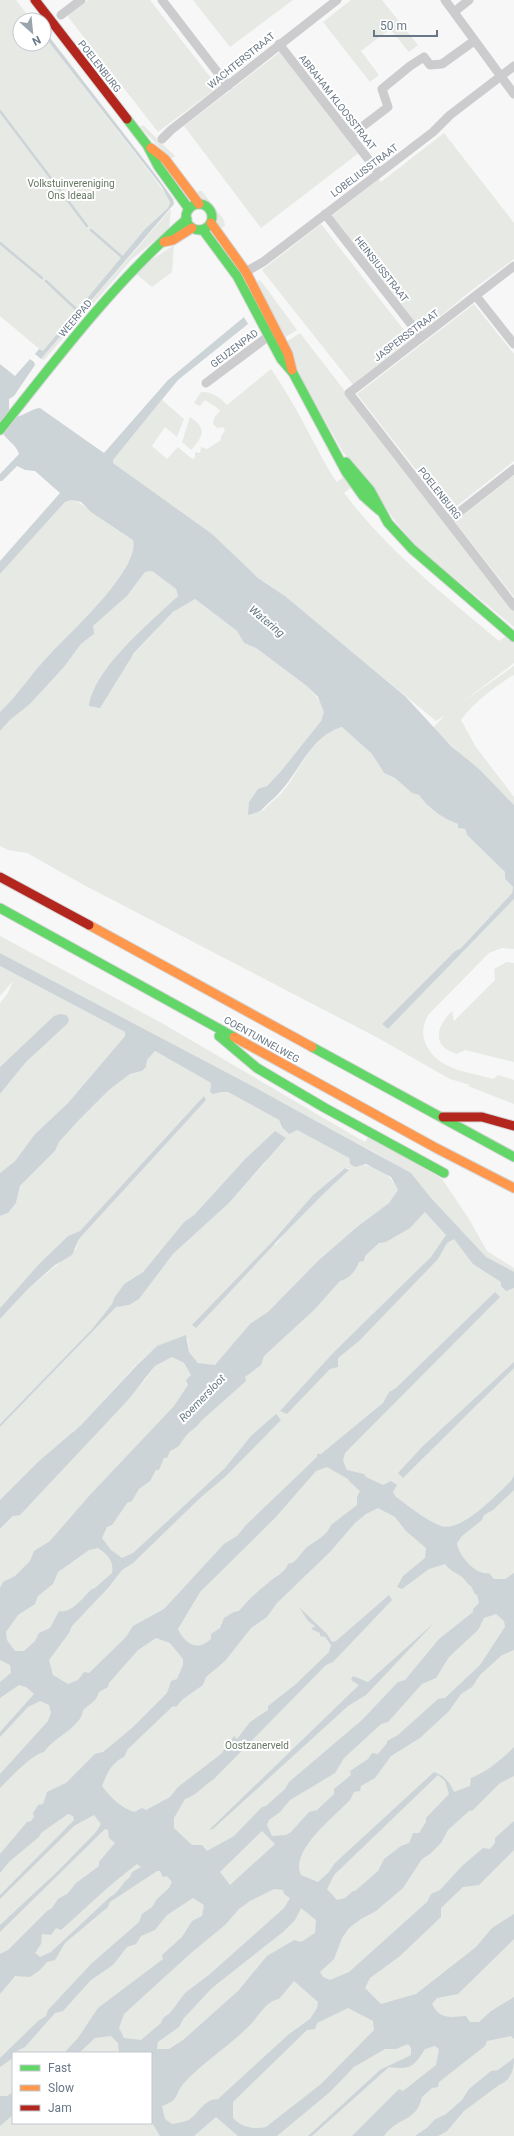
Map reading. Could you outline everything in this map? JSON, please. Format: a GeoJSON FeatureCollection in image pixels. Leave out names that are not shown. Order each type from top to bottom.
{"type":"FeatureCollection","features":[{"type":"Feature","properties":{"kind":"main road","name":"POELENBURG"},"geometry":{"type":"LineString","coordinates":[[35,0],[147,145],[158,166],[189,209]]}},
{"type":"Feature","properties":{"kind":"main road","name":"POELENBURG"},"geometry":{"type":"LineString","coordinates":[[147,145],[165,159],[199,204]]}},
{"type":"Feature","properties":{"kind":"main road"},"geometry":{"type":"LineString","coordinates":[[293,373],[288,354],[246,272],[211,223],[211,210],[204,205],[199,204],[189,209],[186,219],[192,228],[203,230],[237,276],[268,336],[281,359],[293,373],[338,454],[346,472],[356,487],[380,511],[412,549],[514,637]]}},
{"type":"Feature","properties":{"kind":"main road","name":"WEERPAD"},"geometry":{"type":"LineString","coordinates":[[0,430],[86,320],[147,253],[161,243],[186,219]]}},
{"type":"Feature","properties":{"kind":"main road"},"geometry":{"type":"LineString","coordinates":[[203,230],[211,223]]}},
{"type":"Feature","properties":{"kind":"main road","name":"WEERPAD"},"geometry":{"type":"LineString","coordinates":[[161,243],[173,240],[192,228]]}},
{"type":"Feature","properties":{"kind":"main road","name":"COENTUNNELWEG"},"geometry":{"type":"LineString","coordinates":[[0,877],[514,1157]]}},
{"type":"Feature","properties":{"kind":"main road","name":"COENTUNNELWEG"},"geometry":{"type":"LineString","coordinates":[[0,908],[436,1148],[514,1188]]}},
{"type":"Feature","properties":{"kind":"main road"},"geometry":{"type":"LineString","coordinates":[[194,1014],[256,1068],[331,1112],[444,1172]]}},
{"type":"Feature","properties":{"kind":"main road"},"geometry":{"type":"LineString","coordinates":[[441,1117],[482,1117],[514,1126]]}},
{"type":"Feature","properties":{"kind":"street"},"geometry":{"type":"LineString","coordinates":[[62,15],[81,0]]}},
{"type":"Feature","properties":{"kind":"street"},"geometry":{"type":"LineString","coordinates":[[162,0],[228,86]]}},
{"type":"Feature","properties":{"kind":"street","name":"WACHTERSTRAAT"},"geometry":{"type":"LineString","coordinates":[[162,139],[171,130],[336,0]]}},
{"type":"Feature","properties":{"kind":"street"},"geometry":{"type":"LineString","coordinates":[[445,0],[514,94]]}},
{"type":"Feature","properties":{"kind":"street"},"geometry":{"type":"LineString","coordinates":[[454,12],[469,0]]}},
{"type":"Feature","properties":{"kind":"street"},"geometry":{"type":"LineString","coordinates":[[350,136],[388,107],[382,89],[410,66],[424,57],[430,65],[442,64],[474,41]]}},
{"type":"Feature","properties":{"kind":"street","name":"ABRAHAM KLOOSSTRAAT"},"geometry":{"type":"LineString","coordinates":[[279,44],[379,173]]}},
{"type":"Feature","properties":{"kind":"street","name":"LOBELIUSSTRAAT"},"geometry":{"type":"LineString","coordinates":[[237,276],[264,262],[433,132],[450,115],[514,66]]}},
{"type":"Feature","properties":{"kind":"street","name":"HEINSIUSSTRAAT"},"geometry":{"type":"LineString","coordinates":[[325,214],[421,338]]}},
{"type":"Feature","properties":{"kind":"street","name":"JASPERSSTRAAT"},"geometry":{"type":"LineString","coordinates":[[349,392],[514,266]]}},
{"type":"Feature","properties":{"kind":"street"},"geometry":{"type":"LineString","coordinates":[[476,296],[514,344]]}},
{"type":"Feature","properties":{"kind":"street","name":"GEUZENPAD"},"geometry":{"type":"LineString","coordinates":[[206,383],[268,336],[277,331]]}},
{"type":"Feature","properties":{"kind":"street","name":"POELENBURG"},"geometry":{"type":"LineString","coordinates":[[349,392],[514,606]]}},
{"type":"Feature","properties":{"kind":"street"},"geometry":{"type":"LineString","coordinates":[[448,521],[514,469]]}},
{"type":"Feature","properties":{"kind":"green space","name":"Volkstuinvereniging Ons Ideaal"},"geometry":{"type":"Polygon","coordinates":[[[0,0],[16,0],[25,12],[12,12],[12,52],[52,52],[52,46],[164,191],[170,201],[168,208],[145,229],[43,352],[0,316],[0,0]]]}},
{"type":"Feature","properties":{"kind":"green space"},"geometry":{"type":"Polygon","coordinates":[[[88,0],[150,0],[218,87],[158,132],[69,18],[68,15],[88,0]]]}},
{"type":"Feature","properties":{"kind":"green space"},"geometry":{"type":"Polygon","coordinates":[[[193,0],[293,0],[230,47],[193,0]]]}},
{"type":"Feature","properties":{"kind":"green space"},"geometry":{"type":"Polygon","coordinates":[[[351,0],[382,0],[418,45],[409,52],[390,29],[361,51],[379,75],[370,82],[323,22],[351,0]]]}},
{"type":"Feature","properties":{"kind":"green space"},"geometry":{"type":"Polygon","coordinates":[[[280,52],[360,152],[261,228],[184,126],[280,52]]]}},
{"type":"Feature","properties":{"kind":"green space"},"geometry":{"type":"Polygon","coordinates":[[[143,125],[175,156],[171,159],[140,127],[143,125]]]}},
{"type":"Feature","properties":{"kind":"green space"},"geometry":{"type":"Polygon","coordinates":[[[444,133],[514,223],[514,259],[472,290],[420,333],[330,217],[379,179],[381,182],[444,133]]]}},
{"type":"Feature","properties":{"kind":"green space"},"geometry":{"type":"Polygon","coordinates":[[[199,191],[202,191],[224,220],[225,226],[219,229],[212,207],[195,195],[199,191]]]}},
{"type":"Feature","properties":{"kind":"green space"},"geometry":{"type":"Polygon","coordinates":[[[171,209],[169,229],[132,259],[44,360],[41,359],[171,209]]]}},
{"type":"Feature","properties":{"kind":"green space"},"geometry":{"type":"Polygon","coordinates":[[[321,224],[411,339],[353,385],[262,270],[321,224]]]}},
{"type":"Feature","properties":{"kind":"green space"},"geometry":{"type":"Polygon","coordinates":[[[174,245],[172,272],[152,287],[135,273],[145,264],[174,245]]]}},
{"type":"Feature","properties":{"kind":"green space"},"geometry":{"type":"Polygon","coordinates":[[[258,280],[261,281],[297,330],[284,338],[257,284],[258,280]]]}},
{"type":"Feature","properties":{"kind":"green space"},"geometry":{"type":"Polygon","coordinates":[[[474,304],[514,354],[514,461],[449,512],[357,394],[474,304]]]}},
{"type":"Feature","properties":{"kind":"green space"},"geometry":{"type":"Polygon","coordinates":[[[300,333],[514,610],[514,627],[419,549],[395,521],[368,482],[343,452],[303,382],[286,342],[300,333]]]}},
{"type":"Feature","properties":{"kind":"green space"},"geometry":{"type":"Polygon","coordinates":[[[271,369],[296,409],[333,477],[337,482],[345,476],[352,487],[344,493],[361,514],[417,572],[458,607],[499,641],[505,637],[514,641],[514,663],[460,704],[514,666],[514,676],[513,675],[485,696],[466,713],[461,720],[476,747],[514,797],[514,805],[433,728],[445,715],[436,721],[282,594],[258,578],[201,527],[113,463],[113,460],[162,400],[184,419],[177,437],[165,427],[152,446],[167,459],[178,447],[192,459],[195,458],[195,452],[200,453],[201,447],[207,449],[221,440],[225,430],[223,427],[217,428],[213,424],[214,418],[220,411],[216,407],[205,400],[200,406],[194,403],[201,392],[216,396],[227,405],[271,369]]]}},
{"type":"Feature","properties":{"kind":"green space"},"geometry":{"type":"Polygon","coordinates":[[[190,417],[199,425],[202,432],[199,440],[191,450],[182,442],[190,417]]]}},
{"type":"Feature","properties":{"kind":"green space"},"geometry":{"type":"Polygon","coordinates":[[[514,475],[514,597],[455,522],[514,475]]]}},
{"type":"Feature","properties":{"kind":"green space"},"geometry":{"type":"Polygon","coordinates":[[[71,500],[83,505],[134,540],[133,552],[127,566],[103,599],[45,659],[0,712],[0,574],[65,502],[71,500]]]}},
{"type":"Feature","properties":{"kind":"green space"},"geometry":{"type":"Polygon","coordinates":[[[152,571],[176,589],[178,596],[116,657],[131,657],[173,612],[195,599],[237,631],[244,643],[256,648],[308,687],[323,705],[324,712],[321,721],[267,786],[262,812],[284,790],[308,753],[315,745],[332,731],[342,727],[372,754],[384,773],[395,778],[412,793],[419,795],[436,812],[458,824],[458,828],[465,829],[467,835],[505,872],[505,879],[513,887],[512,893],[461,948],[455,951],[382,1024],[388,1029],[514,899],[514,949],[502,948],[489,953],[428,1015],[423,1032],[425,1042],[430,1051],[444,1064],[493,1079],[498,1075],[514,1080],[514,1104],[468,1086],[470,1085],[450,1079],[378,1038],[82,884],[27,853],[8,850],[0,846],[0,731],[10,720],[30,704],[64,667],[81,644],[93,635],[93,626],[127,596],[145,572],[152,571]]]}},
{"type":"Feature","properties":{"kind":"green space","name":"Oostzanerveld"},"geometry":{"type":"Polygon","coordinates":[[[0,936],[160,1022],[365,1142],[369,1136],[442,1179],[469,1219],[487,1251],[514,1268],[514,2136],[0,2136],[0,1530],[146,1379],[155,1366],[172,1357],[184,1363],[191,1375],[214,1365],[204,1365],[198,1363],[189,1352],[188,1339],[157,1346],[136,1365],[81,1425],[73,1431],[68,1439],[0,1500],[0,1427],[116,1306],[129,1305],[143,1293],[173,1254],[229,1203],[266,1162],[275,1131],[246,1158],[194,1215],[184,1222],[143,1272],[124,1284],[114,1298],[112,1304],[92,1329],[0,1424],[0,1319],[28,1289],[76,1249],[79,1239],[206,1099],[80,1231],[68,1236],[39,1264],[0,1308],[0,1216],[8,1213],[16,1203],[20,1186],[55,1151],[59,1142],[79,1120],[109,1090],[130,1074],[142,1071],[146,1067],[147,1060],[155,1051],[211,1083],[210,1092],[228,1092],[279,1120],[282,1127],[297,1130],[349,1158],[350,1164],[366,1165],[384,1173],[390,1178],[398,1190],[393,1198],[412,1175],[381,1156],[0,953],[0,936]],[[348,1168],[343,1169],[313,1195],[272,1242],[276,1245],[288,1228],[348,1170],[348,1168]],[[232,1347],[215,1365],[219,1363],[232,1347]]]}},
{"type":"Feature","properties":{"kind":"green space"},"geometry":{"type":"Polygon","coordinates":[[[507,962],[514,963],[514,1062],[465,1050],[457,1054],[449,1051],[440,1041],[439,1036],[442,1023],[452,1011],[454,1021],[495,980],[494,969],[507,962]]]}},
{"type":"Feature","properties":{"kind":"green space"},"geometry":{"type":"Polygon","coordinates":[[[0,966],[125,1032],[125,1036],[68,1103],[35,1134],[15,1161],[0,1173],[0,1094],[26,1062],[69,1020],[21,1048],[0,1067],[0,1003],[8,993],[13,981],[0,996],[0,966]]]}},
{"type":"Feature","properties":{"kind":"water"},"geometry":{"type":"Polygon","coordinates":[[[52,40],[155,174],[173,199],[174,204],[41,359],[35,354],[39,349],[43,351],[145,229],[168,208],[170,202],[162,187],[52,46],[52,40]]]}},
{"type":"Feature","properties":{"kind":"water","name":"Watering"},"geometry":{"type":"Polygon","coordinates":[[[244,317],[248,324],[178,380],[113,460],[113,463],[212,534],[258,578],[285,596],[405,696],[451,746],[479,769],[514,805],[514,899],[388,1029],[382,1024],[455,951],[461,948],[512,893],[513,887],[505,879],[505,872],[467,835],[465,829],[458,828],[458,824],[436,812],[419,795],[412,793],[395,778],[384,773],[372,754],[342,727],[330,732],[321,739],[304,758],[282,790],[262,809],[248,815],[249,802],[258,789],[267,786],[281,771],[321,721],[324,712],[318,697],[308,687],[256,648],[244,643],[237,631],[195,599],[173,612],[134,653],[100,708],[89,706],[93,691],[101,676],[112,661],[139,632],[178,596],[176,589],[152,571],[145,572],[127,596],[93,626],[94,634],[81,644],[64,667],[30,704],[10,720],[0,731],[0,712],[45,659],[103,599],[116,582],[133,552],[133,540],[91,512],[81,502],[71,500],[65,502],[0,574],[0,561],[60,493],[35,471],[25,470],[17,466],[2,481],[0,481],[0,474],[19,454],[16,447],[6,438],[3,433],[16,417],[40,408],[104,453],[168,380],[244,317]]]}},
{"type":"Feature","properties":{"kind":"water"},"geometry":{"type":"Polygon","coordinates":[[[30,359],[35,365],[14,396],[9,399],[9,411],[0,422],[0,364],[15,376],[30,359]]]}},
{"type":"Feature","properties":{"kind":"water","name":"Roemersloot"},"geometry":{"type":"Polygon","coordinates":[[[0,953],[254,1087],[411,1173],[430,1197],[486,1257],[514,1272],[514,1288],[506,1291],[501,1286],[501,1282],[473,1264],[454,1239],[447,1243],[438,1259],[359,1341],[338,1358],[338,1367],[330,1369],[287,1414],[280,1411],[335,1351],[431,1257],[446,1235],[425,1212],[410,1228],[386,1242],[379,1243],[365,1256],[364,1261],[359,1262],[352,1274],[340,1281],[315,1309],[264,1356],[261,1365],[245,1377],[246,1381],[201,1421],[178,1446],[170,1451],[167,1458],[164,1458],[159,1470],[156,1470],[150,1481],[139,1489],[132,1501],[127,1503],[112,1525],[107,1527],[102,1538],[111,1550],[122,1558],[133,1553],[225,1468],[251,1436],[276,1414],[281,1420],[225,1477],[200,1498],[133,1563],[122,1570],[108,1588],[72,1626],[69,1633],[49,1660],[53,1675],[68,1684],[78,1680],[84,1672],[89,1673],[126,1637],[133,1626],[164,1609],[224,1544],[237,1536],[246,1525],[317,1457],[317,1454],[321,1454],[383,1403],[389,1392],[396,1388],[495,1292],[500,1297],[345,1453],[343,1461],[347,1470],[364,1474],[366,1477],[383,1485],[391,1481],[397,1485],[393,1492],[396,1497],[423,1517],[441,1526],[449,1527],[458,1524],[478,1511],[511,1481],[514,1475],[514,1490],[493,1510],[484,1515],[482,1520],[462,1536],[457,1543],[464,1559],[473,1568],[484,1573],[489,1573],[494,1579],[505,1579],[514,1573],[514,1650],[502,1655],[480,1675],[472,1687],[461,1694],[449,1711],[420,1738],[391,1756],[375,1778],[361,1786],[360,1791],[354,1792],[350,1800],[315,1834],[301,1855],[299,1866],[301,1875],[318,1882],[328,1873],[335,1863],[434,1772],[446,1779],[454,1792],[470,1786],[471,1778],[494,1765],[514,1747],[514,1776],[500,1783],[473,1810],[469,1811],[448,1830],[441,1843],[430,1854],[422,1859],[403,1888],[376,1911],[361,1919],[349,1928],[342,1938],[334,1959],[320,1972],[323,1977],[330,1980],[349,1972],[427,1902],[431,1894],[440,1890],[462,1866],[483,1848],[490,1849],[495,1843],[495,1838],[514,1821],[514,1850],[479,1885],[463,1887],[441,1908],[441,1917],[400,1956],[370,1978],[365,1988],[381,2004],[416,1994],[476,1947],[492,1928],[514,1914],[514,1939],[458,1994],[437,1998],[432,2004],[438,2013],[442,2015],[450,2017],[466,2016],[470,2022],[479,2022],[491,2011],[514,1997],[514,2039],[511,2036],[487,2041],[485,2046],[439,2082],[438,2087],[432,2088],[422,2097],[416,2111],[395,2125],[384,2136],[352,2136],[399,2089],[403,2091],[436,2065],[439,2049],[435,2046],[425,2049],[418,2060],[411,2066],[402,2068],[389,2067],[312,2136],[308,2136],[380,2070],[411,2055],[411,2048],[408,2044],[396,2049],[385,2049],[354,2067],[330,2092],[277,2136],[238,2136],[216,2117],[194,2136],[160,2136],[152,2123],[152,2052],[119,2052],[118,2043],[111,2036],[95,2038],[80,2052],[65,2052],[78,2038],[98,2008],[163,1959],[162,1955],[182,1937],[192,1921],[202,1916],[204,1905],[193,1898],[167,1915],[155,1930],[141,1936],[136,1944],[127,1947],[113,1965],[91,1980],[63,2011],[55,2013],[25,2047],[12,2052],[12,2059],[0,2067],[0,2058],[38,2021],[46,2016],[48,2010],[91,1964],[139,1922],[142,1914],[152,1907],[157,1899],[169,1888],[172,1882],[167,1876],[163,1877],[160,1871],[157,1871],[110,1902],[108,1907],[65,1943],[55,1960],[47,1962],[40,1970],[30,1977],[15,1976],[0,1994],[0,1954],[8,1950],[47,1911],[52,1908],[58,1899],[67,1894],[76,1883],[99,1866],[99,1862],[115,1843],[109,1838],[108,1830],[105,1829],[0,1932],[0,1925],[58,1871],[96,1832],[101,1824],[94,1815],[74,1826],[0,1899],[0,1895],[74,1820],[73,1816],[68,1814],[41,1833],[39,1837],[10,1861],[0,1873],[0,1854],[27,1822],[31,1821],[34,1817],[33,1813],[38,1805],[43,1804],[47,1792],[66,1783],[95,1754],[103,1752],[132,1728],[167,1693],[171,1681],[177,1679],[183,1665],[183,1659],[170,1643],[156,1638],[138,1650],[109,1683],[108,1687],[99,1692],[95,1700],[84,1709],[80,1719],[71,1729],[52,1743],[44,1752],[33,1757],[0,1788],[0,1774],[48,1721],[51,1713],[49,1705],[40,1701],[28,1707],[0,1737],[0,1732],[34,1694],[26,1687],[19,1685],[0,1698],[0,1682],[11,1673],[10,1665],[0,1660],[0,1588],[3,1582],[15,1576],[30,1561],[34,1551],[50,1541],[89,1496],[174,1406],[188,1385],[186,1380],[191,1375],[184,1363],[172,1357],[155,1366],[128,1400],[20,1515],[13,1516],[0,1529],[0,1500],[38,1462],[81,1425],[137,1365],[157,1346],[186,1335],[189,1352],[198,1363],[215,1365],[250,1324],[268,1312],[319,1260],[357,1227],[389,1203],[398,1190],[391,1177],[366,1164],[355,1167],[350,1164],[349,1158],[297,1130],[289,1134],[282,1127],[279,1120],[228,1092],[213,1094],[210,1092],[211,1083],[155,1051],[147,1060],[146,1067],[142,1071],[130,1074],[109,1090],[79,1120],[59,1142],[55,1151],[20,1186],[16,1203],[8,1213],[0,1216],[0,1173],[15,1161],[35,1134],[68,1103],[125,1036],[125,1032],[0,966],[0,953]],[[327,1467],[316,1471],[275,1518],[200,1592],[178,1629],[187,1642],[200,1645],[211,1639],[211,1634],[220,1628],[224,1618],[234,1612],[239,1611],[270,1581],[282,1572],[288,1564],[294,1562],[307,1547],[324,1535],[331,1525],[357,1505],[357,1497],[360,1491],[348,1479],[327,1467]],[[378,1508],[366,1514],[355,1523],[330,1552],[277,1603],[267,1617],[251,1628],[225,1661],[206,1677],[203,1685],[183,1699],[176,1707],[173,1706],[128,1749],[124,1757],[113,1765],[102,1786],[116,1802],[124,1808],[134,1812],[142,1808],[146,1810],[170,1797],[178,1787],[221,1754],[234,1736],[237,1739],[250,1722],[268,1710],[268,1706],[296,1684],[329,1652],[331,1645],[325,1637],[320,1636],[320,1633],[311,1629],[315,1626],[308,1621],[299,1607],[327,1634],[332,1642],[336,1641],[389,1595],[392,1600],[333,1662],[326,1665],[214,1779],[189,1798],[185,1799],[174,1818],[174,1828],[192,1845],[202,1845],[207,1851],[234,1836],[262,1807],[266,1806],[285,1789],[289,1782],[362,1720],[398,1682],[405,1680],[439,1639],[473,1612],[473,1609],[479,1603],[477,1595],[463,1578],[445,1564],[429,1569],[402,1589],[397,1587],[403,1576],[425,1558],[426,1548],[406,1531],[395,1517],[378,1508]],[[98,1548],[89,1550],[58,1572],[53,1584],[38,1596],[35,1604],[18,1615],[6,1632],[7,1640],[15,1651],[24,1651],[35,1641],[39,1633],[50,1628],[59,1611],[69,1610],[112,1573],[110,1559],[105,1553],[98,1548]],[[496,1614],[484,1618],[478,1630],[449,1657],[436,1678],[422,1684],[388,1722],[381,1724],[344,1758],[335,1773],[290,1800],[280,1812],[269,1820],[267,1825],[272,1836],[286,1835],[291,1832],[309,1812],[317,1810],[334,1794],[334,1789],[351,1775],[350,1771],[368,1759],[372,1753],[378,1754],[387,1741],[398,1735],[438,1699],[445,1698],[480,1665],[505,1627],[504,1621],[496,1614]],[[438,1775],[334,1875],[327,1889],[337,1900],[345,1898],[378,1871],[384,1859],[401,1846],[409,1843],[413,1833],[419,1833],[426,1822],[426,1818],[449,1794],[445,1781],[438,1775]],[[262,1831],[220,1872],[230,1885],[275,1844],[262,1831]],[[137,1864],[98,1896],[61,1930],[56,1928],[51,1935],[42,1934],[41,1944],[35,1953],[40,1957],[51,1952],[116,1893],[124,1882],[130,1877],[132,1872],[141,1867],[137,1864]],[[274,1889],[250,1901],[239,1909],[225,1925],[191,1953],[124,2014],[119,2028],[124,2038],[141,2040],[161,2023],[163,2018],[170,2013],[185,1993],[210,1974],[284,1908],[290,1898],[284,1894],[283,1890],[274,1889]],[[301,1908],[295,1920],[283,1932],[212,1988],[184,2018],[179,2027],[158,2042],[157,2049],[169,2049],[183,2040],[238,1991],[267,1956],[294,1940],[301,1942],[315,1933],[316,1920],[301,1908]],[[294,1981],[279,1999],[274,2000],[266,2006],[252,2023],[191,2075],[181,2087],[174,2099],[168,2104],[162,2106],[165,2119],[172,2124],[189,2120],[209,2101],[218,2099],[289,2034],[310,2019],[317,2008],[318,2002],[294,1981]],[[348,2008],[317,2023],[315,2029],[307,2030],[233,2102],[233,2118],[236,2121],[248,2127],[266,2127],[321,2084],[374,2030],[373,2021],[348,2008]]]}},
{"type":"Feature","properties":{"kind":"water"},"geometry":{"type":"Polygon","coordinates":[[[60,1014],[66,1015],[69,1019],[68,1023],[26,1062],[0,1094],[0,1067],[54,1016],[60,1014]]]}},
{"type":"Feature","properties":{"kind":"water"},"geometry":{"type":"Polygon","coordinates":[[[204,1096],[206,1100],[79,1239],[72,1255],[55,1265],[28,1289],[0,1319],[0,1308],[39,1264],[68,1236],[80,1231],[204,1096]]]}},
{"type":"Feature","properties":{"kind":"water"},"geometry":{"type":"Polygon","coordinates":[[[275,1131],[286,1138],[229,1203],[173,1254],[139,1299],[129,1305],[116,1307],[0,1427],[0,1424],[92,1329],[112,1304],[114,1298],[124,1284],[143,1272],[184,1222],[194,1215],[246,1158],[275,1131]]]}},
{"type":"Feature","properties":{"kind":"water"},"geometry":{"type":"Polygon","coordinates":[[[345,1168],[349,1170],[290,1228],[196,1328],[192,1325],[272,1242],[313,1195],[345,1168]]]}},
{"type":"Feature","properties":{"kind":"water"},"geometry":{"type":"Polygon","coordinates":[[[514,1362],[514,1368],[403,1478],[398,1473],[422,1447],[514,1362]]]}},
{"type":"Feature","properties":{"kind":"water"},"geometry":{"type":"Polygon","coordinates":[[[435,1622],[366,1695],[348,1706],[213,1829],[209,1830],[359,1685],[351,1680],[353,1676],[368,1682],[435,1622]]]}},
{"type":"Feature","properties":{"kind":"water"},"geometry":{"type":"Polygon","coordinates":[[[514,2058],[513,2067],[509,2077],[464,2111],[447,2131],[438,2136],[415,2136],[428,2127],[434,2120],[446,2114],[462,2100],[469,2089],[491,2071],[498,2070],[514,2058]]]}},
{"type":"Feature","properties":{"kind":"water"},"geometry":{"type":"Polygon","coordinates":[[[12,2093],[12,2116],[0,2126],[0,2096],[7,2096],[12,2093]]]}},
{"type":"Feature","properties":{"kind":"waterway"},"geometry":{"type":"LineString","coordinates":[[0,111],[87,226]]}},
{"type":"Feature","properties":{"kind":"waterway"},"geometry":{"type":"LineString","coordinates":[[91,230],[122,257]]}},
{"type":"Feature","properties":{"kind":"waterway"},"geometry":{"type":"LineString","coordinates":[[0,243],[42,278]]}},
{"type":"Feature","properties":{"kind":"waterway"},"geometry":{"type":"LineString","coordinates":[[46,281],[77,310]]}},
{"type":"Feature","properties":{"kind":"traffic: fast"},"geometry":{"type":"LineString","coordinates":[[127,119],[147,145],[158,166],[189,209]]}},
{"type":"Feature","properties":{"kind":"traffic: fast"},"geometry":{"type":"LineString","coordinates":[[199,204],[208,208],[212,217],[208,226],[199,230],[190,226],[186,217],[190,208],[199,204]]}},
{"type":"Feature","properties":{"kind":"traffic: fast"},"geometry":{"type":"LineString","coordinates":[[0,430],[66,347],[112,293],[187,219]]}},
{"type":"Feature","properties":{"kind":"traffic: fast"},"geometry":{"type":"LineString","coordinates":[[203,230],[237,276],[281,359],[293,373],[346,472],[363,496],[380,511]]}},
{"type":"Feature","properties":{"kind":"traffic: fast"},"geometry":{"type":"LineString","coordinates":[[346,462],[370,490],[388,523],[412,549],[514,637]]}},
{"type":"Feature","properties":{"kind":"traffic: fast"},"geometry":{"type":"LineString","coordinates":[[0,908],[234,1037]]}},
{"type":"Feature","properties":{"kind":"traffic: fast"},"geometry":{"type":"LineString","coordinates":[[219,1036],[257,1068],[325,1108],[444,1173]]}},
{"type":"Feature","properties":{"kind":"traffic: fast"},"geometry":{"type":"LineString","coordinates":[[312,1047],[514,1157]]}},
{"type":"Feature","properties":{"kind":"traffic: slow"},"geometry":{"type":"LineString","coordinates":[[151,148],[165,159],[199,204]]}},
{"type":"Feature","properties":{"kind":"traffic: slow"},"geometry":{"type":"LineString","coordinates":[[211,223],[246,272],[288,354],[292,370]]}},
{"type":"Feature","properties":{"kind":"traffic: slow"},"geometry":{"type":"LineString","coordinates":[[164,242],[173,240],[192,228]]}},
{"type":"Feature","properties":{"kind":"traffic: slow"},"geometry":{"type":"LineString","coordinates":[[89,925],[312,1047]]}},
{"type":"Feature","properties":{"kind":"traffic: slow"},"geometry":{"type":"LineString","coordinates":[[234,1037],[436,1148],[514,1188]]}},
{"type":"Feature","properties":{"kind":"traffic: jam"},"geometry":{"type":"LineString","coordinates":[[35,0],[127,119]]}},
{"type":"Feature","properties":{"kind":"traffic: jam"},"geometry":{"type":"LineString","coordinates":[[0,877],[89,925]]}},
{"type":"Feature","properties":{"kind":"traffic: jam"},"geometry":{"type":"LineString","coordinates":[[443,1117],[482,1117],[514,1126]]}}]}
